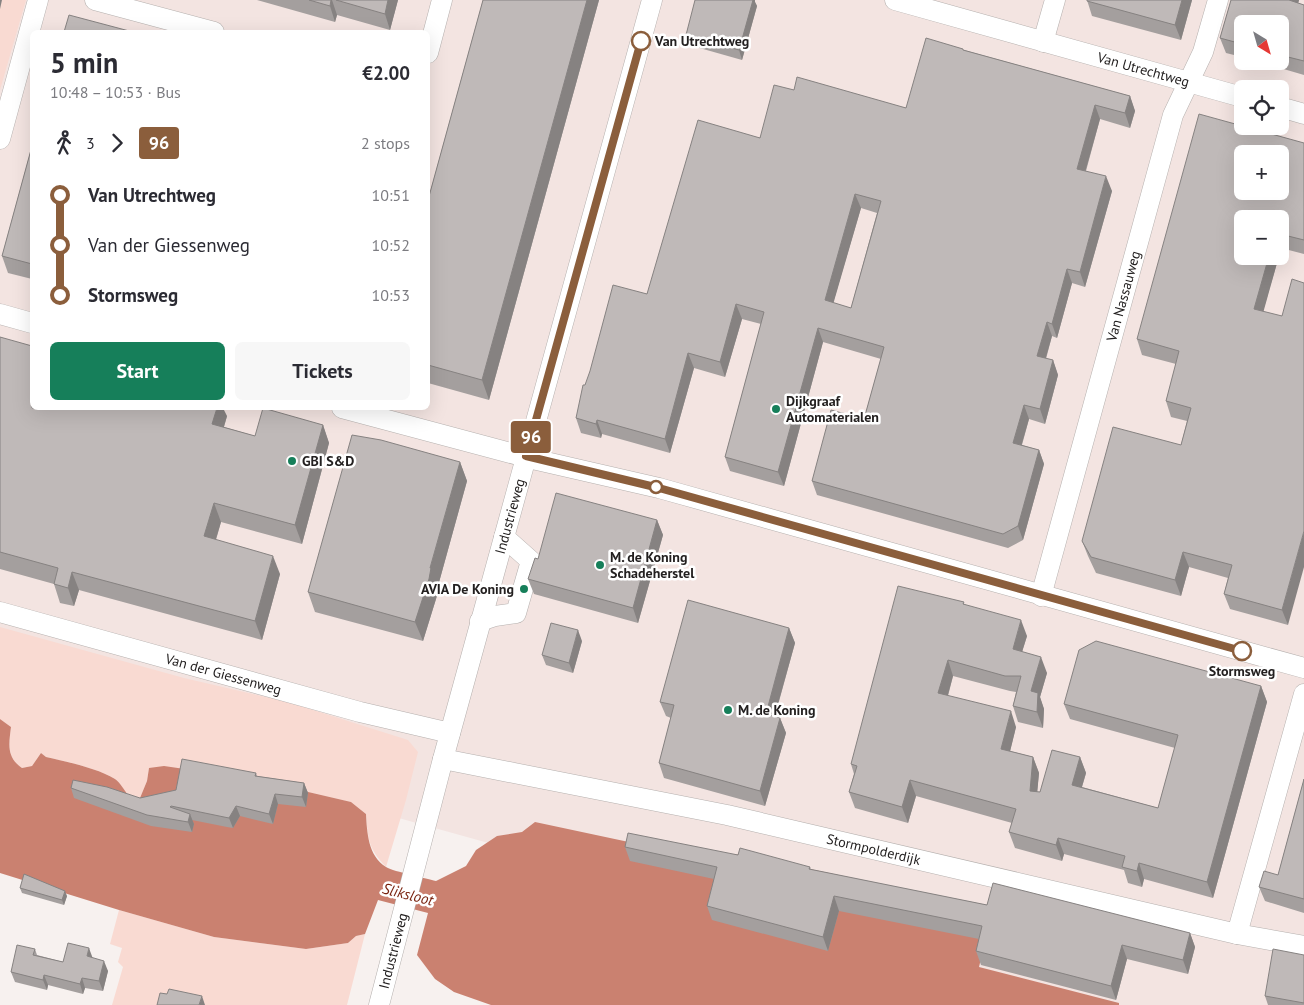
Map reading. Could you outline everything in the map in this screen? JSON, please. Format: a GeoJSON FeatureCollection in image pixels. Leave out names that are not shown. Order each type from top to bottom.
{"type":"FeatureCollection","features":[{"type":"Feature","properties":{"kind":"street"},"geometry":{"type":"LineString","coordinates":[[0,139],[38,0]]}},
{"type":"Feature","properties":{"kind":"street"},"geometry":{"type":"LineString","coordinates":[[95,0],[207,30]]}},
{"type":"Feature","properties":{"kind":"street"},"geometry":{"type":"LineString","coordinates":[[430,45],[442,0]]}},
{"type":"Feature","properties":{"kind":"street","name":"Industrieweg"},"geometry":{"type":"LineString","coordinates":[[379,1005],[442,758],[652,0]]}},
{"type":"Feature","properties":{"kind":"street","name":"Van Utrechtweg"},"geometry":{"type":"LineString","coordinates":[[895,0],[1234,95]]}},
{"type":"Feature","properties":{"kind":"street"},"geometry":{"type":"LineString","coordinates":[[1043,42],[1055,0]]}},
{"type":"Feature","properties":{"kind":"street","name":"Van Nassauweg"},"geometry":{"type":"LineString","coordinates":[[1041,596],[1173,115],[1203,52],[1218,0]]}},
{"type":"Feature","properties":{"kind":"street"},"geometry":{"type":"LineString","coordinates":[[1289,110],[1304,114]]}},
{"type":"Feature","properties":{"kind":"street"},"geometry":{"type":"LineString","coordinates":[[0,314],[30,322]]}},
{"type":"Feature","properties":{"kind":"street"},"geometry":{"type":"LineString","coordinates":[[350,410],[659,488],[1304,668]]}},
{"type":"Feature","properties":{"kind":"street"},"geometry":{"type":"LineString","coordinates":[[480,621],[516,612],[529,570],[531,561],[504,537]]}},
{"type":"Feature","properties":{"kind":"street","name":"Van der Giessenweg"},"geometry":{"type":"LineString","coordinates":[[0,612],[360,712],[450,733]]}},
{"type":"Feature","properties":{"kind":"street"},"geometry":{"type":"LineString","coordinates":[[1237,934],[1304,694]]}},
{"type":"Feature","properties":{"kind":"street","name":"Stormpolderdijk"},"geometry":{"type":"LineString","coordinates":[[442,758],[727,815],[1237,934],[1304,946]]}},
{"type":"Feature","properties":{"kind":"shaded area"},"geometry":{"type":"Polygon","coordinates":[[[0,0],[1304,0],[1304,1005],[964,1005],[772,922],[298,790],[0,703],[0,0]]]}},
{"type":"Feature","properties":{"kind":"shaded area"},"geometry":{"type":"Polygon","coordinates":[[[0,0],[26,0],[0,90],[0,0]]]}},
{"type":"Feature","properties":{"kind":"shaded area"},"geometry":{"type":"Polygon","coordinates":[[[0,627],[184,678],[291,703],[408,740],[418,752],[386,867],[370,843],[366,814],[351,802],[291,788],[149,768],[147,781],[140,798],[130,798],[117,781],[108,775],[46,757],[41,753],[32,766],[22,768],[11,755],[9,745],[11,727],[0,719],[0,627]]]}},
{"type":"Feature","properties":{"kind":"shaded area"},"geometry":{"type":"Polygon","coordinates":[[[119,910],[214,937],[306,949],[348,943],[356,936],[365,934],[347,1005],[112,1005],[123,967],[118,962],[122,948],[110,944],[119,910]]]}},
{"type":"Feature","properties":{"kind":"water","name":"Sliksloot"},"geometry":{"type":"Polygon","coordinates":[[[0,719],[11,727],[9,745],[11,755],[22,768],[32,766],[41,753],[46,757],[108,775],[117,780],[130,798],[140,798],[147,781],[149,768],[164,766],[226,775],[351,802],[366,814],[372,850],[380,862],[396,871],[436,881],[466,866],[476,850],[497,836],[522,832],[535,822],[685,854],[691,852],[744,855],[993,908],[979,967],[1119,1003],[1119,1005],[491,1005],[454,992],[435,979],[417,955],[428,913],[378,900],[365,934],[356,936],[348,943],[306,949],[214,937],[0,873],[0,719]]]}},
{"type":"Feature","properties":{"kind":"building"},"geometry":{"type":"Polygon","coordinates":[[[309,0],[331,0],[330,6],[309,0]]]}},
{"type":"Feature","properties":{"kind":"building"},"geometry":{"type":"Polygon","coordinates":[[[336,0],[388,0],[385,14],[336,0]]]}},
{"type":"Feature","properties":{"kind":"building"},"geometry":{"type":"Polygon","coordinates":[[[483,0],[587,0],[482,380],[430,366],[430,193],[483,0]]]}},
{"type":"Feature","properties":{"kind":"building"},"geometry":{"type":"Polygon","coordinates":[[[695,0],[753,0],[739,50],[686,35],[695,0]]]}},
{"type":"Feature","properties":{"kind":"building"},"geometry":{"type":"Polygon","coordinates":[[[1087,0],[1182,0],[1175,25],[1087,0]]]}},
{"type":"Feature","properties":{"kind":"building"},"geometry":{"type":"Polygon","coordinates":[[[1231,0],[1289,0],[1304,5],[1304,61],[1289,57],[1289,15],[1234,15],[1234,42],[1220,38],[1231,0]]]}},
{"type":"Feature","properties":{"kind":"building"},"geometry":{"type":"Polygon","coordinates":[[[69,15],[125,30],[65,30],[69,15]]]}},
{"type":"Feature","properties":{"kind":"building"},"geometry":{"type":"Polygon","coordinates":[[[926,38],[1130,96],[1125,113],[1095,105],[1077,169],[1106,176],[1080,272],[1067,269],[1052,324],[1047,322],[1037,356],[1053,360],[1040,409],[1024,405],[1013,443],[1039,450],[1018,526],[1003,534],[812,481],[831,410],[864,419],[884,347],[818,328],[778,472],[725,457],[764,312],[736,304],[720,362],[688,353],[665,439],[597,420],[596,424],[576,418],[583,385],[585,385],[590,371],[613,285],[647,294],[698,120],[760,138],[774,85],[794,90],[797,77],[906,108],[926,38]],[[855,194],[825,300],[851,308],[881,201],[855,194]]]}},
{"type":"Feature","properties":{"kind":"building"},"geometry":{"type":"Polygon","coordinates":[[[1199,114],[1234,124],[1234,135],[1275,135],[1304,143],[1304,240],[1289,236],[1289,210],[1234,210],[1234,265],[1266,265],[1254,309],[1282,316],[1292,279],[1304,283],[1304,531],[1282,610],[1224,594],[1232,565],[1183,552],[1175,580],[1091,557],[1082,541],[1113,427],[1181,445],[1191,408],[1166,401],[1179,351],[1137,339],[1199,114]]]}},
{"type":"Feature","properties":{"kind":"building"},"geometry":{"type":"Polygon","coordinates":[[[30,153],[30,263],[2,256],[30,153]]]}},
{"type":"Feature","properties":{"kind":"building"},"geometry":{"type":"Polygon","coordinates":[[[0,337],[30,345],[30,410],[216,410],[212,424],[255,436],[262,410],[270,410],[323,425],[295,525],[214,503],[204,536],[273,556],[255,621],[72,572],[68,588],[54,584],[58,568],[0,552],[0,337]]]}},
{"type":"Feature","properties":{"kind":"building"},"geometry":{"type":"Polygon","coordinates":[[[352,435],[381,440],[460,462],[430,568],[429,579],[415,622],[308,592],[352,435]]]}},
{"type":"Feature","properties":{"kind":"building"},"geometry":{"type":"Polygon","coordinates":[[[556,493],[657,520],[633,608],[528,579],[535,558],[538,559],[556,493]]]}},
{"type":"Feature","properties":{"kind":"building"},"geometry":{"type":"Polygon","coordinates":[[[898,586],[964,602],[963,604],[1021,620],[1013,649],[1041,657],[1031,691],[1038,693],[1037,712],[1013,706],[1021,676],[1005,676],[948,660],[938,693],[1011,711],[1001,749],[1033,757],[1030,791],[1040,792],[1052,750],[1080,757],[1072,785],[1158,808],[1178,735],[1064,704],[1079,650],[1096,641],[1261,686],[1207,882],[1139,863],[1137,871],[1122,867],[1125,856],[1058,838],[1056,845],[1009,832],[1016,809],[910,780],[902,807],[849,792],[857,766],[851,764],[898,586]]]}},
{"type":"Feature","properties":{"kind":"building"},"geometry":{"type":"Polygon","coordinates":[[[688,600],[789,628],[766,714],[780,718],[760,791],[659,763],[674,705],[660,702],[688,600]]]}},
{"type":"Feature","properties":{"kind":"building"},"geometry":{"type":"Polygon","coordinates":[[[551,623],[578,630],[569,663],[542,655],[551,623]]]}},
{"type":"Feature","properties":{"kind":"building"},"geometry":{"type":"Polygon","coordinates":[[[182,759],[256,773],[255,776],[304,783],[302,797],[275,794],[269,814],[236,806],[229,818],[170,807],[190,814],[188,822],[147,815],[71,788],[73,780],[107,787],[140,798],[176,790],[182,759]]]}},
{"type":"Feature","properties":{"kind":"building"},"geometry":{"type":"Polygon","coordinates":[[[1304,779],[1304,899],[1259,887],[1264,871],[1278,875],[1304,779]]]}},
{"type":"Feature","properties":{"kind":"building"},"geometry":{"type":"Polygon","coordinates":[[[628,833],[738,855],[740,848],[810,867],[809,869],[987,905],[993,883],[1190,933],[1183,960],[1122,945],[1111,986],[976,951],[982,926],[834,896],[823,937],[707,906],[717,867],[625,847],[628,833]]]}},
{"type":"Feature","properties":{"kind":"building"},"geometry":{"type":"Polygon","coordinates":[[[24,874],[65,891],[62,900],[20,888],[24,874]]]}},
{"type":"Feature","properties":{"kind":"building"},"geometry":{"type":"Polygon","coordinates":[[[68,943],[89,948],[87,956],[104,961],[99,981],[82,978],[80,984],[44,975],[43,980],[11,972],[17,945],[35,949],[33,955],[63,962],[68,943]]]}},
{"type":"Feature","properties":{"kind":"building"},"geometry":{"type":"Polygon","coordinates":[[[1273,949],[1304,955],[1304,1003],[1265,996],[1273,949]]]}},
{"type":"Feature","properties":{"kind":"building"},"geometry":{"type":"Polygon","coordinates":[[[169,989],[202,996],[199,1005],[157,1005],[160,993],[167,994],[169,989]]]}},
{"type":"Feature","properties":{"kind":"bus line","name":"96"},"geometry":{"type":"LineString","coordinates":[[641,41],[526,456],[659,488],[1242,651]]}},
{"type":"Feature","properties":{"kind":"place","name":"Van Utrechtweg"},"geometry":{"type":"Point","coordinates":[641,41]}},
{"type":"Feature","properties":{"kind":"place","name":"Dijkgraaf Automaterialen"},"geometry":{"type":"Point","coordinates":[776,409]}},
{"type":"Feature","properties":{"kind":"place","name":"GBI S&D"},"geometry":{"type":"Point","coordinates":[292,461]}},
{"type":"Feature","properties":{"kind":"place","name":"M. de Koning Schadeherstel"},"geometry":{"type":"Point","coordinates":[600,565]}},
{"type":"Feature","properties":{"kind":"place","name":"AVIA De Koning"},"geometry":{"type":"Point","coordinates":[524,589]}},
{"type":"Feature","properties":{"kind":"place","name":"Stormsweg"},"geometry":{"type":"Point","coordinates":[1242,651]}},
{"type":"Feature","properties":{"kind":"place","name":"M. de Koning"},"geometry":{"type":"Point","coordinates":[728,710]}}]}
